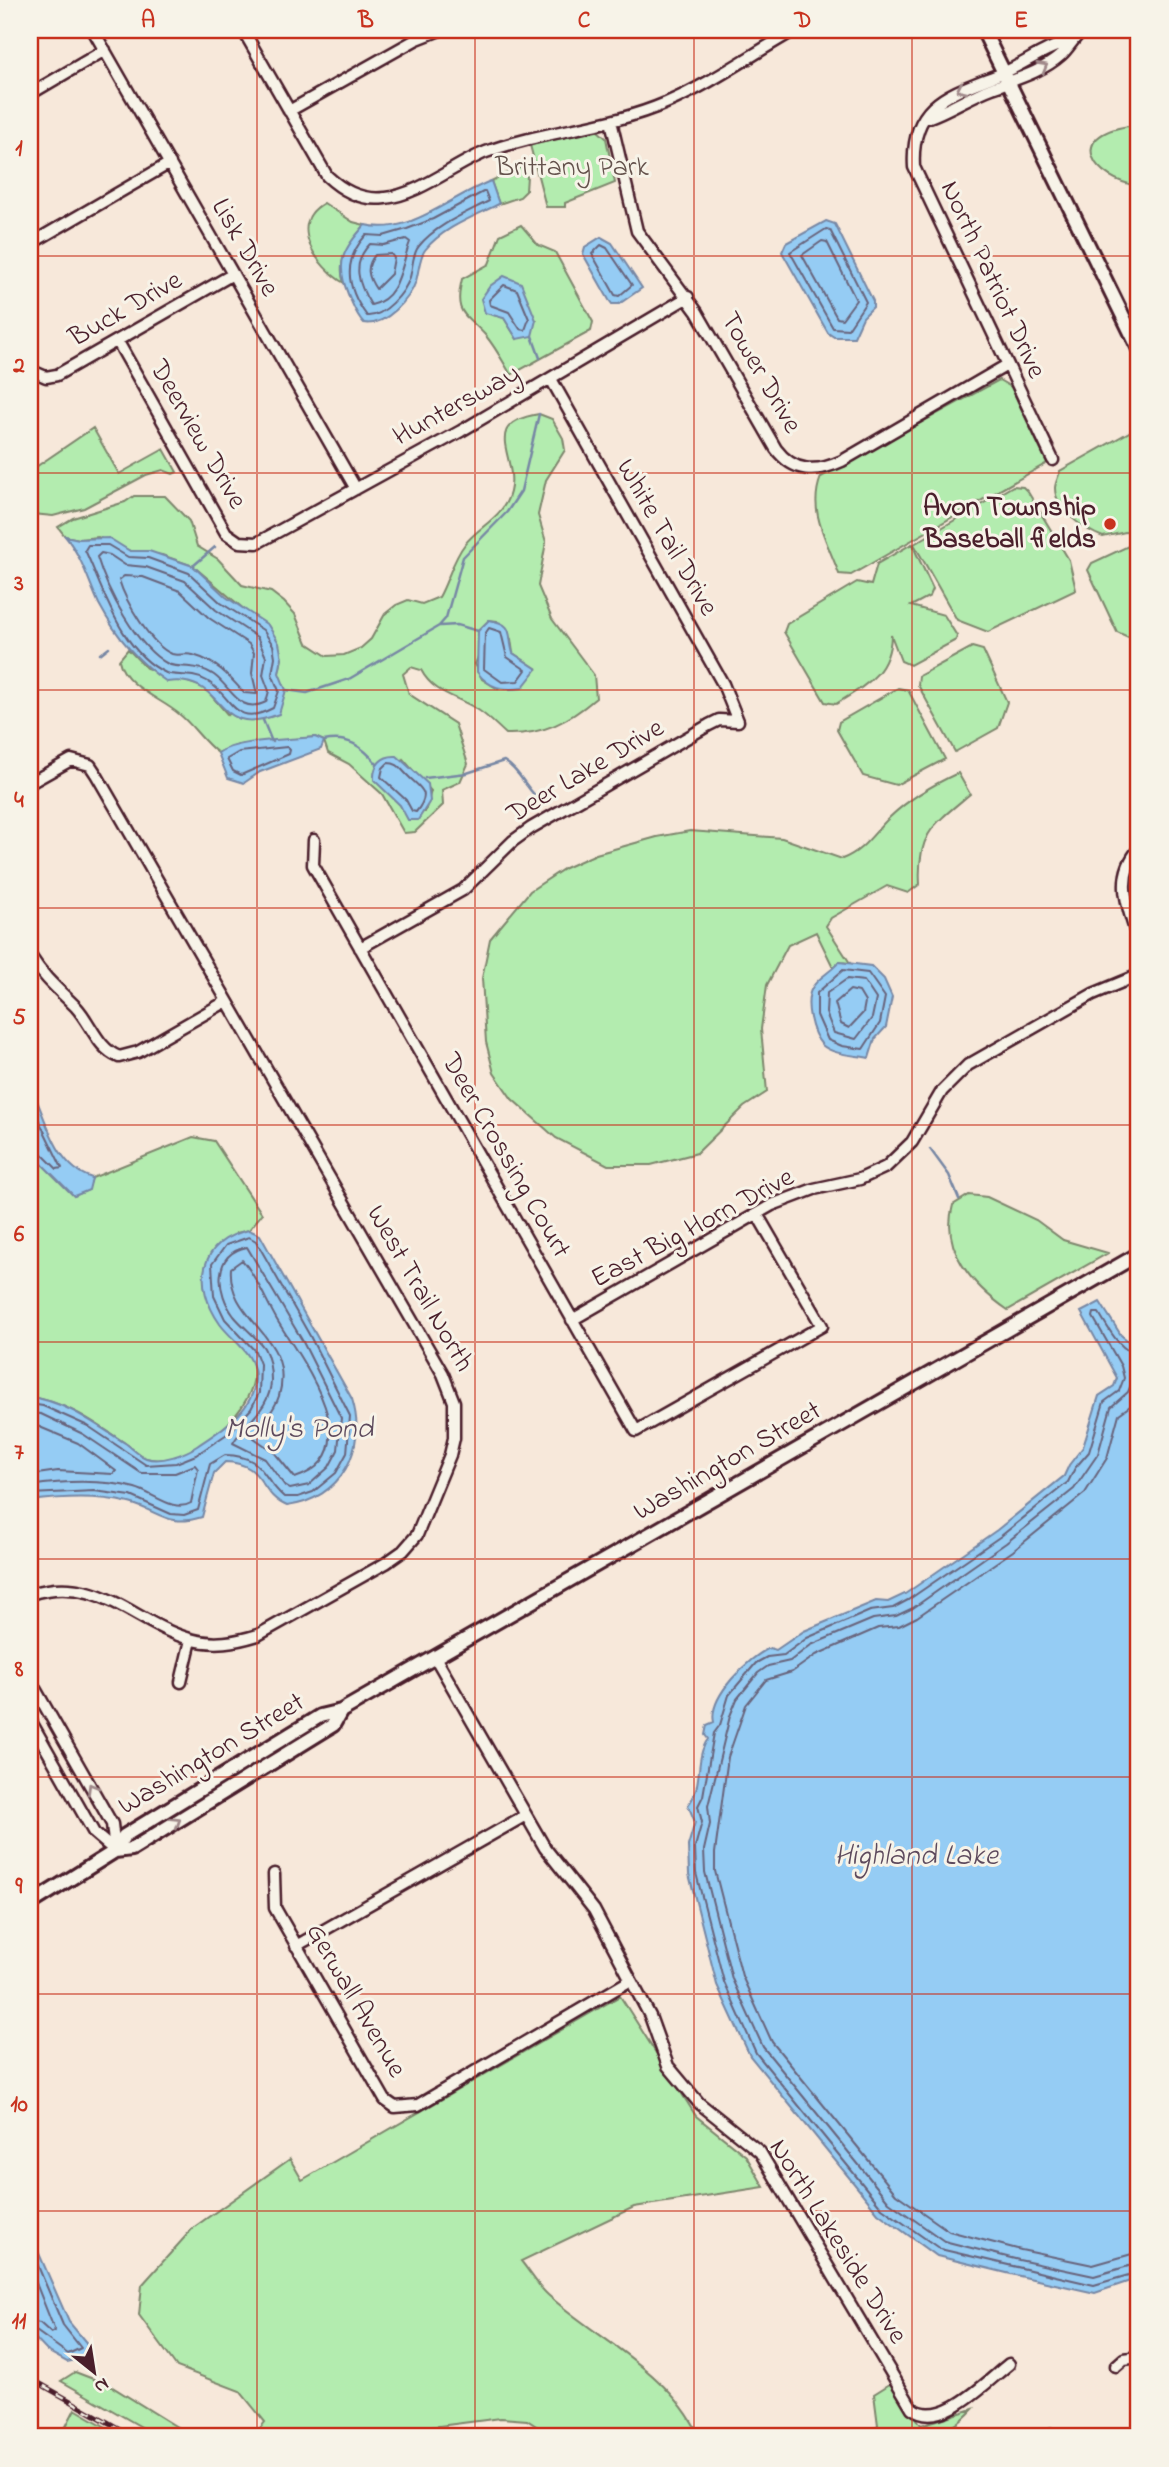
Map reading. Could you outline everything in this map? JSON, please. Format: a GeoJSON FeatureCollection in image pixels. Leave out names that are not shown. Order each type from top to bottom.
{"type":"FeatureCollection","features":[{"type":"Feature","properties":{"kind":"main road"},"geometry":{"type":"LineString","coordinates":[[983,30],[1139,349]]}},
{"type":"Feature","properties":{"kind":"main road","name":"Washington Street"},"geometry":{"type":"LineString","coordinates":[[30,1904],[116,1851],[132,1849],[333,1725],[341,1711],[1139,1255]]}},
{"type":"Feature","properties":{"kind":"street","name":"Lisk Drive"},"geometry":{"type":"LineString","coordinates":[[93,30],[356,489]]}},
{"type":"Feature","properties":{"kind":"street"},"geometry":{"type":"LineString","coordinates":[[243,30],[327,176],[354,194],[385,198],[400,194],[485,153],[531,138],[611,121],[667,103],[795,30]]}},
{"type":"Feature","properties":{"kind":"street"},"geometry":{"type":"LineString","coordinates":[[289,111],[417,39],[440,30]]}},
{"type":"Feature","properties":{"kind":"street","name":"North Patriot Drive"},"geometry":{"type":"LineString","coordinates":[[1053,460],[914,167],[916,137],[927,118],[1007,78],[1056,59],[1083,30]]}},
{"type":"Feature","properties":{"kind":"street"},"geometry":{"type":"LineString","coordinates":[[30,94],[105,50]]}},
{"type":"Feature","properties":{"kind":"street","name":"Tower Drive"},"geometry":{"type":"LineString","coordinates":[[611,121],[638,231],[688,298],[784,459],[807,470],[822,470],[852,456],[1007,365]]}},
{"type":"Feature","properties":{"kind":"street"},"geometry":{"type":"LineString","coordinates":[[30,244],[170,163]]}},
{"type":"Feature","properties":{"kind":"street","name":"Buck Drive"},"geometry":{"type":"LineString","coordinates":[[34,372],[57,375],[233,274]]}},
{"type":"Feature","properties":{"kind":"street","name":"Huntersway"},"geometry":{"type":"LineString","coordinates":[[244,543],[264,541],[551,379],[688,298]]}},
{"type":"Feature","properties":{"kind":"street","name":"Deerview Drive"},"geometry":{"type":"LineString","coordinates":[[118,342],[220,524],[226,533],[244,543]]}},
{"type":"Feature","properties":{"kind":"street","name":"White Tail Drive"},"geometry":{"type":"LineString","coordinates":[[551,379],[723,684],[738,720]]}},
{"type":"Feature","properties":{"kind":"street","name":"Deer Lake Drive"},"geometry":{"type":"LineString","coordinates":[[360,948],[463,890],[513,841],[531,828],[709,725],[719,720],[738,720]]}},
{"type":"Feature","properties":{"kind":"street","name":"West Trail North"},"geometry":{"type":"LineString","coordinates":[[30,783],[71,760],[90,765],[443,1374],[451,1389],[455,1420],[450,1455],[425,1521],[403,1551],[258,1635],[221,1643],[191,1640],[104,1596],[87,1591],[52,1590],[30,1594]]}},
{"type":"Feature","properties":{"kind":"street","name":"Deer Crossing Court"},"geometry":{"type":"LineString","coordinates":[[314,840],[313,865],[636,1431],[822,1326],[757,1214]]}},
{"type":"Feature","properties":{"kind":"street"},"geometry":{"type":"LineString","coordinates":[[1139,849],[1127,867],[1124,878],[1125,896],[1139,942]]}},
{"type":"Feature","properties":{"kind":"street"},"geometry":{"type":"LineString","coordinates":[[31,957],[44,978],[87,1020],[104,1048],[119,1057],[138,1052],[227,1001]]}},
{"type":"Feature","properties":{"kind":"street","name":"East Big Horn Drive"},"geometry":{"type":"LineString","coordinates":[[572,1320],[792,1196],[853,1182],[886,1167],[912,1142],[942,1091],[968,1065],[1093,994],[1139,975]]}},
{"type":"Feature","properties":{"kind":"street"},"geometry":{"type":"LineString","coordinates":[[181,1682],[191,1640]]}},
{"type":"Feature","properties":{"kind":"street","name":"North Lakeside Drive"},"geometry":{"type":"LineString","coordinates":[[435,1657],[558,1867],[578,1886],[594,1910],[650,2016],[668,2066],[699,2103],[764,2157],[912,2408],[925,2414],[950,2409],[1009,2364]]}},
{"type":"Feature","properties":{"kind":"street"},"geometry":{"type":"LineString","coordinates":[[30,1680],[112,1824],[116,1851]]}},
{"type":"Feature","properties":{"kind":"street"},"geometry":{"type":"LineString","coordinates":[[30,1720],[94,1833],[116,1851]]}},
{"type":"Feature","properties":{"kind":"street"},"geometry":{"type":"LineString","coordinates":[[296,1946],[526,1815]]}},
{"type":"Feature","properties":{"kind":"street","name":"Gerwall Avenue"},"geometry":{"type":"LineString","coordinates":[[274,1874],[275,1908],[389,2104],[409,2108],[631,1980]]}},
{"type":"Feature","properties":{"kind":"street"},"geometry":{"type":"LineString","coordinates":[[1116,2366],[1124,2360],[1136,2358]]}},
{"type":"Feature","properties":{"kind":"street"},"geometry":{"type":"LineString","coordinates":[[1044,2437],[1051,2434],[1060,2437]]}},
{"type":"Feature","properties":{"kind":"green space"},"geometry":{"type":"Polygon","coordinates":[[[1129,126],[1139,127],[1139,186],[1109,175],[1099,167],[1093,157],[1092,147],[1097,138],[1109,131],[1129,126]]]}},
{"type":"Feature","properties":{"kind":"green space","name":"Brittany Park"},"geometry":{"type":"Polygon","coordinates":[[[597,130],[606,138],[615,183],[565,203],[565,207],[546,207],[530,145],[597,130]]]}},
{"type":"Feature","properties":{"kind":"green space"},"geometry":{"type":"Polygon","coordinates":[[[520,167],[527,176],[526,191],[520,197],[499,204],[491,181],[520,167]]]}},
{"type":"Feature","properties":{"kind":"green space"},"geometry":{"type":"Polygon","coordinates":[[[324,203],[353,222],[365,225],[343,259],[344,283],[316,257],[307,234],[307,222],[313,212],[324,203]]]}},
{"type":"Feature","properties":{"kind":"green space"},"geometry":{"type":"Polygon","coordinates":[[[521,225],[538,245],[555,252],[593,322],[591,331],[511,375],[490,341],[463,313],[459,300],[462,279],[489,264],[500,235],[521,225]],[[490,314],[504,318],[517,339],[536,320],[490,314]]]}},
{"type":"Feature","properties":{"kind":"green space"},"geometry":{"type":"Polygon","coordinates":[[[999,380],[1011,387],[1047,463],[851,575],[839,574],[818,515],[816,502],[821,477],[999,380]]]}},
{"type":"Feature","properties":{"kind":"green space"},"geometry":{"type":"Polygon","coordinates":[[[539,414],[552,419],[563,438],[565,450],[546,480],[538,515],[546,542],[538,586],[552,619],[594,675],[596,698],[575,714],[554,725],[532,732],[506,734],[479,711],[438,689],[421,670],[411,667],[403,674],[409,694],[455,724],[468,764],[460,782],[442,790],[443,805],[415,832],[404,833],[382,794],[349,764],[328,753],[324,741],[315,737],[238,745],[218,753],[179,714],[135,684],[122,669],[119,660],[128,649],[146,668],[205,688],[228,715],[279,673],[282,658],[246,611],[193,566],[162,555],[130,551],[98,537],[79,539],[65,536],[58,527],[73,518],[125,502],[134,496],[165,496],[189,521],[197,546],[218,559],[242,585],[271,592],[284,602],[295,614],[307,643],[327,656],[344,655],[361,648],[371,639],[385,614],[396,605],[408,600],[422,604],[439,597],[461,550],[497,515],[507,501],[511,479],[505,434],[510,425],[539,414]],[[489,620],[478,631],[479,654],[475,664],[482,679],[498,689],[537,669],[513,653],[511,639],[497,621],[489,620]],[[403,759],[379,784],[404,812],[425,812],[431,791],[403,759]]]}},
{"type":"Feature","properties":{"kind":"green space"},"geometry":{"type":"Polygon","coordinates":[[[93,428],[119,474],[164,449],[177,472],[173,474],[163,470],[146,475],[84,508],[53,516],[33,514],[30,509],[30,471],[93,428]]]}},
{"type":"Feature","properties":{"kind":"green space"},"geometry":{"type":"Polygon","coordinates":[[[1133,430],[1139,435],[1139,529],[1103,537],[1080,524],[1065,511],[1056,496],[1056,484],[1060,471],[1133,430]]]}},
{"type":"Feature","properties":{"kind":"green space"},"geometry":{"type":"Polygon","coordinates":[[[1013,486],[1023,487],[1028,492],[1069,560],[1076,590],[988,632],[957,620],[914,544],[1013,486]]]}},
{"type":"Feature","properties":{"kind":"green space"},"geometry":{"type":"Polygon","coordinates":[[[1139,541],[1139,631],[1128,637],[1117,632],[1088,570],[1092,563],[1139,541]]]}},
{"type":"Feature","properties":{"kind":"green space"},"geometry":{"type":"Polygon","coordinates":[[[912,544],[933,589],[930,596],[911,606],[944,615],[957,636],[956,640],[910,665],[901,661],[891,635],[886,659],[874,677],[836,704],[825,702],[784,632],[787,624],[857,582],[871,585],[877,564],[912,544]]]}},
{"type":"Feature","properties":{"kind":"green space"},"geometry":{"type":"Polygon","coordinates":[[[972,647],[983,650],[1007,702],[998,728],[955,752],[918,685],[919,676],[972,647]]]}},
{"type":"Feature","properties":{"kind":"green space"},"geometry":{"type":"Polygon","coordinates":[[[898,688],[908,690],[945,759],[896,785],[863,776],[837,730],[839,722],[898,688]]]}},
{"type":"Feature","properties":{"kind":"green space"},"geometry":{"type":"Polygon","coordinates":[[[958,773],[970,794],[930,832],[921,853],[920,884],[908,893],[887,886],[831,918],[826,926],[850,963],[839,962],[834,969],[816,932],[788,945],[767,985],[761,1029],[767,1092],[744,1107],[697,1153],[651,1165],[608,1165],[556,1138],[512,1099],[494,1073],[486,1042],[482,978],[490,939],[530,891],[565,868],[596,854],[690,831],[782,838],[842,859],[863,846],[906,804],[958,773]]]}},
{"type":"Feature","properties":{"kind":"green space"},"geometry":{"type":"Polygon","coordinates":[[[193,1137],[214,1141],[262,1214],[249,1230],[236,1233],[220,1323],[251,1358],[253,1381],[247,1399],[235,1416],[201,1445],[182,1455],[163,1459],[146,1458],[80,1414],[56,1403],[30,1397],[30,1157],[41,1163],[74,1196],[88,1190],[92,1178],[193,1137]]]}},
{"type":"Feature","properties":{"kind":"green space"},"geometry":{"type":"Polygon","coordinates":[[[969,1195],[987,1197],[1036,1220],[1063,1240],[1108,1253],[1008,1310],[972,1278],[955,1252],[950,1221],[953,1205],[969,1195]]]}},
{"type":"Feature","properties":{"kind":"green space"},"geometry":{"type":"Polygon","coordinates":[[[620,1996],[696,2116],[746,2156],[764,2187],[634,2207],[521,2261],[548,2295],[632,2359],[671,2394],[700,2437],[553,2437],[527,2420],[501,2418],[408,2430],[397,2437],[253,2437],[265,2422],[240,2391],[177,2367],[139,2315],[142,2285],[193,2228],[290,2159],[302,2180],[620,1996]]]}},
{"type":"Feature","properties":{"kind":"green space"},"geometry":{"type":"Polygon","coordinates":[[[75,2372],[109,2385],[193,2437],[159,2437],[61,2381],[75,2372]]]}},
{"type":"Feature","properties":{"kind":"green space"},"geometry":{"type":"Polygon","coordinates":[[[893,2382],[921,2425],[973,2409],[960,2421],[936,2435],[910,2438],[864,2437],[878,2425],[874,2394],[893,2382]]]}},
{"type":"Feature","properties":{"kind":"green space"},"geometry":{"type":"Polygon","coordinates":[[[75,2409],[123,2437],[61,2436],[75,2409]]]}},
{"type":"Feature","properties":{"kind":"water"},"geometry":{"type":"Polygon","coordinates":[[[491,181],[499,204],[459,223],[432,242],[423,253],[416,281],[408,296],[396,310],[380,321],[364,323],[348,294],[342,265],[351,242],[365,225],[382,227],[414,220],[491,181]]]}},
{"type":"Feature","properties":{"kind":"water"},"geometry":{"type":"Polygon","coordinates":[[[826,221],[835,224],[873,301],[873,307],[863,317],[854,337],[834,337],[828,333],[782,252],[786,243],[826,221]]]}},
{"type":"Feature","properties":{"kind":"water"},"geometry":{"type":"Polygon","coordinates":[[[601,237],[612,243],[642,288],[619,304],[612,304],[609,300],[583,254],[585,247],[601,237]]]}},
{"type":"Feature","properties":{"kind":"water"},"geometry":{"type":"Polygon","coordinates":[[[504,276],[521,283],[536,320],[532,336],[517,339],[504,318],[485,313],[481,299],[490,286],[504,276]]]}},
{"type":"Feature","properties":{"kind":"water"},"geometry":{"type":"Polygon","coordinates":[[[65,536],[79,539],[109,538],[130,551],[149,551],[193,566],[226,597],[268,625],[279,643],[282,658],[279,673],[286,690],[279,714],[257,720],[242,719],[230,714],[201,687],[187,682],[167,682],[146,666],[128,648],[106,616],[80,560],[65,536]]]}},
{"type":"Feature","properties":{"kind":"water"},"geometry":{"type":"Polygon","coordinates":[[[489,620],[507,627],[513,653],[537,669],[522,688],[497,687],[486,682],[477,672],[478,631],[489,620]]]}},
{"type":"Feature","properties":{"kind":"water"},"geometry":{"type":"Polygon","coordinates":[[[315,737],[324,741],[321,749],[260,772],[244,783],[228,778],[218,753],[238,745],[315,737]]]}},
{"type":"Feature","properties":{"kind":"water"},"geometry":{"type":"Polygon","coordinates":[[[397,756],[428,784],[430,801],[418,820],[408,820],[400,805],[374,780],[375,770],[380,762],[387,757],[397,756]]]}},
{"type":"Feature","properties":{"kind":"water"},"geometry":{"type":"Polygon","coordinates":[[[839,962],[871,966],[884,979],[892,997],[886,1027],[875,1039],[869,1058],[838,1053],[827,1048],[818,1040],[812,1025],[809,1001],[812,988],[839,962]]]}},
{"type":"Feature","properties":{"kind":"water"},"geometry":{"type":"Polygon","coordinates":[[[30,1085],[60,1151],[79,1172],[92,1178],[89,1190],[74,1196],[30,1152],[30,1085]]]}},
{"type":"Feature","properties":{"kind":"water","name":"Molly's Pond"},"geometry":{"type":"Polygon","coordinates":[[[249,1230],[260,1235],[352,1399],[356,1418],[353,1453],[336,1482],[306,1501],[287,1506],[270,1494],[248,1467],[225,1462],[214,1473],[202,1517],[180,1521],[140,1506],[105,1499],[30,1501],[30,1397],[68,1408],[141,1455],[152,1459],[173,1457],[192,1449],[225,1427],[242,1411],[253,1391],[255,1380],[252,1363],[211,1309],[204,1280],[205,1266],[210,1254],[219,1244],[249,1230]]]}},
{"type":"Feature","properties":{"kind":"water","name":"Highland Lake"},"geometry":{"type":"Polygon","coordinates":[[[1100,1302],[1121,1335],[1139,1350],[1139,2278],[1095,2293],[937,2256],[878,2213],[750,2056],[717,1985],[689,1874],[688,1846],[695,1822],[688,1805],[696,1790],[701,1755],[708,1739],[705,1735],[707,1725],[714,1722],[717,1701],[741,1669],[761,1653],[770,1648],[776,1650],[804,1631],[876,1601],[888,1602],[905,1594],[997,1530],[1064,1476],[1083,1447],[1099,1396],[1114,1386],[1117,1378],[1081,1312],[1100,1302]]]}},
{"type":"Feature","properties":{"kind":"water"},"geometry":{"type":"Polygon","coordinates":[[[30,2233],[69,2322],[89,2346],[83,2355],[75,2360],[67,2362],[47,2351],[30,2333],[30,2233]]]}},
{"type":"Feature","properties":{"kind":"waterway"},"geometry":{"type":"LineString","coordinates":[[532,336],[540,358]]}},
{"type":"Feature","properties":{"kind":"waterway"},"geometry":{"type":"LineString","coordinates":[[286,690],[307,693],[349,679],[439,626],[446,618],[463,557],[507,512],[521,491],[539,414]]}},
{"type":"Feature","properties":{"kind":"waterway"},"geometry":{"type":"LineString","coordinates":[[193,566],[215,547]]}},
{"type":"Feature","properties":{"kind":"waterway"},"geometry":{"type":"LineString","coordinates":[[440,626],[457,625],[478,631]]}},
{"type":"Feature","properties":{"kind":"waterway"},"geometry":{"type":"LineString","coordinates":[[100,654],[109,647]]}},
{"type":"Feature","properties":{"kind":"waterway"},"geometry":{"type":"LineString","coordinates":[[263,720],[272,742]]}},
{"type":"Feature","properties":{"kind":"waterway"},"geometry":{"type":"LineString","coordinates":[[324,741],[340,740],[354,744],[377,764]]}},
{"type":"Feature","properties":{"kind":"waterway"},"geometry":{"type":"LineString","coordinates":[[425,778],[467,773],[504,761],[545,805]]}},
{"type":"Feature","properties":{"kind":"waterway"},"geometry":{"type":"LineString","coordinates":[[930,1149],[949,1175],[959,1199]]}},
{"type":"Feature","properties":{"kind":"railway"},"geometry":{"type":"LineString","coordinates":[[30,2378],[134,2437]]}},
{"type":"Feature","properties":{"kind":"place","name":"Avon Township Baseball fields"},"geometry":{"type":"Point","coordinates":[1110,524]}}]}
